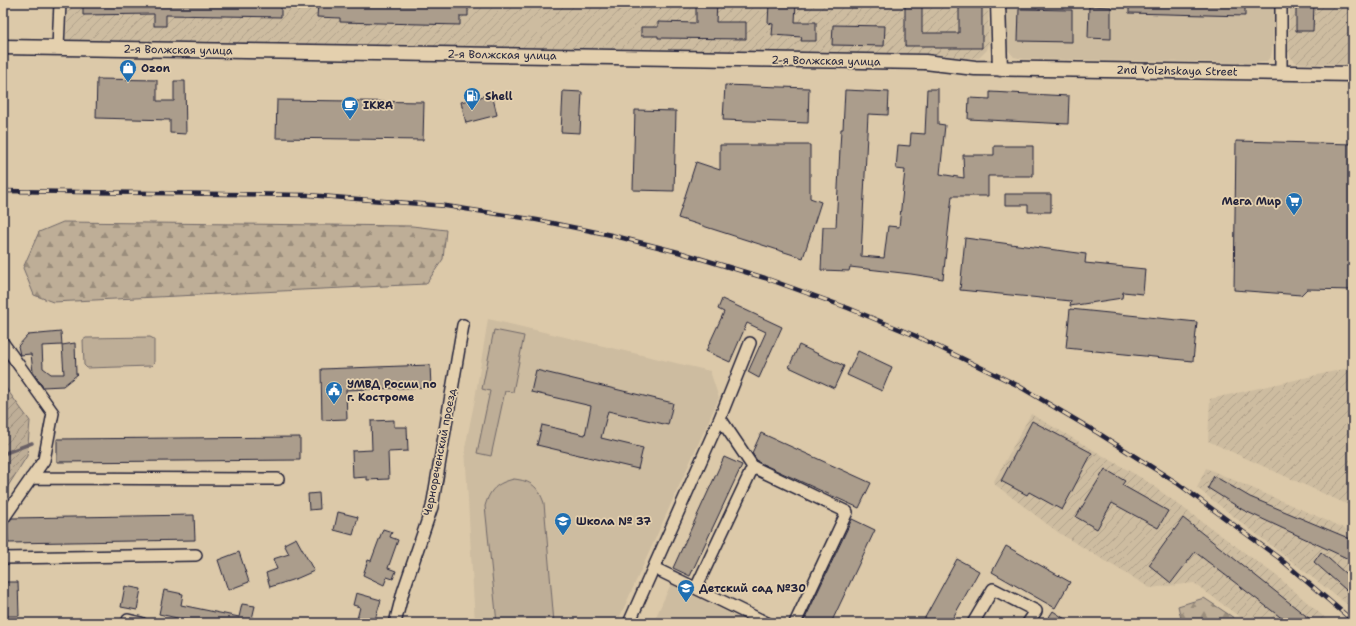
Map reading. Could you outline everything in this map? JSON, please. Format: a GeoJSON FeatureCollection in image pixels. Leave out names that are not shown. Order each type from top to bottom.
{"type":"FeatureCollection","features":[{"type":"Feature","properties":{"kind":"street"},"geometry":{"type":"LineString","coordinates":[[58,48],[60,3]]}},
{"type":"Feature","properties":{"kind":"street"},"geometry":{"type":"LineString","coordinates":[[998,3],[1000,68]]}},
{"type":"Feature","properties":{"kind":"street"},"geometry":{"type":"LineString","coordinates":[[1281,73],[1282,3]]}},
{"type":"Feature","properties":{"kind":"street","name":"2-я Волжская улица"},"geometry":{"type":"LineString","coordinates":[[3,47],[925,62],[975,68],[1000,68]]}},
{"type":"Feature","properties":{"kind":"street","name":"2nd Volzhskaya Street"},"geometry":{"type":"LineString","coordinates":[[1000,68],[1353,74]]}},
{"type":"Feature","properties":{"kind":"street","name":"Чернореченский проезд"},"geometry":{"type":"LineString","coordinates":[[395,623],[403,592],[432,507],[463,325]]}},
{"type":"Feature","properties":{"kind":"street"},"geometry":{"type":"LineString","coordinates":[[3,344],[53,413],[44,460],[3,519]]}},
{"type":"Feature","properties":{"kind":"street"},"geometry":{"type":"LineString","coordinates":[[628,623],[654,568],[720,418],[750,344]]}},
{"type":"Feature","properties":{"kind":"street"},"geometry":{"type":"LineString","coordinates":[[720,418],[753,468],[847,512],[795,623]]}},
{"type":"Feature","properties":{"kind":"street"},"geometry":{"type":"LineString","coordinates":[[696,588],[753,468]]}},
{"type":"Feature","properties":{"kind":"street"},"geometry":{"type":"LineString","coordinates":[[31,478],[278,479]]}},
{"type":"Feature","properties":{"kind":"street"},"geometry":{"type":"LineString","coordinates":[[3,558],[196,555]]}},
{"type":"Feature","properties":{"kind":"street"},"geometry":{"type":"LineString","coordinates":[[654,568],[767,623]]}},
{"type":"Feature","properties":{"kind":"street"},"geometry":{"type":"LineString","coordinates":[[973,623],[993,589],[1036,611],[1028,623]]}},
{"type":"Feature","properties":{"kind":"street"},"geometry":{"type":"LineString","coordinates":[[128,620],[141,623]]}},
{"type":"Feature","properties":{"kind":"shaded area"},"geometry":{"type":"Polygon","coordinates":[[[68,3],[988,3],[989,44],[987,50],[979,58],[66,43],[68,3]]]}},
{"type":"Feature","properties":{"kind":"shaded area"},"geometry":{"type":"Polygon","coordinates":[[[1005,3],[1274,3],[1273,45],[1271,56],[1266,62],[1255,63],[1024,59],[1014,57],[1007,49],[1005,3]]]}},
{"type":"Feature","properties":{"kind":"shaded area"},"geometry":{"type":"Polygon","coordinates":[[[1290,3],[1353,3],[1353,65],[1297,63],[1291,58],[1288,51],[1290,3]]]}},
{"type":"Feature","properties":{"kind":"shaded area","name":"Школа № 37"},"geometry":{"type":"Polygon","coordinates":[[[488,319],[710,371],[719,398],[617,623],[475,623],[465,448],[475,399],[488,319]]]}},
{"type":"Feature","properties":{"kind":"shaded area"},"geometry":{"type":"Polygon","coordinates":[[[1353,367],[1353,507],[1208,441],[1210,399],[1353,367]]]}},
{"type":"Feature","properties":{"kind":"shaded area"},"geometry":{"type":"Polygon","coordinates":[[[1031,414],[1145,480],[1278,577],[1331,623],[1248,623],[1194,583],[1150,588],[1059,533],[993,483],[1031,414]]]}},
{"type":"Feature","properties":{"kind":"shaded area"},"geometry":{"type":"Polygon","coordinates":[[[1206,468],[1353,532],[1353,609],[1197,488],[1206,468]]]}},
{"type":"Feature","properties":{"kind":"shaded area","name":"Детский сад №30"},"geometry":{"type":"Polygon","coordinates":[[[671,584],[749,623],[653,623],[671,584]]]}},
{"type":"Feature","properties":{"kind":"green space"},"geometry":{"type":"Polygon","coordinates":[[[63,222],[412,226],[446,230],[443,259],[426,284],[53,302],[34,295],[23,268],[39,232],[63,222]]]}},
{"type":"Feature","properties":{"kind":"green space"},"geometry":{"type":"Polygon","coordinates":[[[494,330],[524,336],[513,392],[505,391],[491,456],[477,453],[490,391],[482,389],[494,330]]]}},
{"type":"Feature","properties":{"kind":"green space"},"geometry":{"type":"Polygon","coordinates":[[[150,337],[154,339],[154,363],[151,366],[87,368],[84,365],[83,340],[86,338],[150,337]]]}},
{"type":"Feature","properties":{"kind":"green space"},"geometry":{"type":"Polygon","coordinates":[[[3,384],[30,421],[27,456],[3,494],[3,384]]]}},
{"type":"Feature","properties":{"kind":"green space"},"geometry":{"type":"Polygon","coordinates":[[[514,479],[525,481],[533,485],[539,492],[544,503],[554,623],[497,623],[485,506],[489,495],[495,488],[514,479]]]}},
{"type":"Feature","properties":{"kind":"green space"},"geometry":{"type":"Polygon","coordinates":[[[1204,598],[1234,618],[1238,623],[1182,623],[1178,606],[1204,598]]]}},
{"type":"Feature","properties":{"kind":"building"},"geometry":{"type":"Polygon","coordinates":[[[83,3],[281,3],[281,17],[166,15],[166,26],[154,26],[154,14],[83,15],[83,3]]]}},
{"type":"Feature","properties":{"kind":"building"},"geometry":{"type":"Polygon","coordinates":[[[318,3],[468,3],[468,16],[460,16],[460,25],[340,22],[340,18],[317,17],[318,3]]]}},
{"type":"Feature","properties":{"kind":"building"},"geometry":{"type":"Polygon","coordinates":[[[696,3],[717,3],[716,22],[746,22],[746,39],[658,38],[658,36],[641,36],[641,27],[658,27],[658,22],[696,23],[696,3]]]}},
{"type":"Feature","properties":{"kind":"building"},"geometry":{"type":"Polygon","coordinates":[[[769,3],[796,3],[795,22],[816,22],[816,41],[801,41],[802,37],[772,35],[773,24],[768,23],[769,3]]]}},
{"type":"Feature","properties":{"kind":"building"},"geometry":{"type":"Polygon","coordinates":[[[905,3],[922,3],[922,33],[959,33],[959,3],[982,3],[982,48],[934,48],[934,46],[905,46],[905,3]]]}},
{"type":"Feature","properties":{"kind":"building"},"geometry":{"type":"Polygon","coordinates":[[[1129,3],[1245,3],[1245,16],[1129,13],[1129,3]]]}},
{"type":"Feature","properties":{"kind":"building"},"geometry":{"type":"Polygon","coordinates":[[[1296,4],[1314,4],[1313,31],[1296,31],[1296,4]]]}},
{"type":"Feature","properties":{"kind":"building"},"geometry":{"type":"Polygon","coordinates":[[[1089,6],[1111,7],[1111,39],[1088,38],[1089,6]]]}},
{"type":"Feature","properties":{"kind":"building"},"geometry":{"type":"Polygon","coordinates":[[[1019,9],[1072,10],[1072,42],[1018,41],[1019,9]]]}},
{"type":"Feature","properties":{"kind":"building"},"geometry":{"type":"Polygon","coordinates":[[[833,25],[885,26],[884,46],[832,45],[833,25]]]}},
{"type":"Feature","properties":{"kind":"building"},"geometry":{"type":"Polygon","coordinates":[[[97,79],[157,80],[157,101],[174,101],[174,81],[185,81],[186,134],[170,133],[170,120],[96,118],[97,79]]]}},
{"type":"Feature","properties":{"kind":"building"},"geometry":{"type":"Polygon","coordinates":[[[725,85],[809,88],[808,123],[723,120],[725,85]]]}},
{"type":"Feature","properties":{"kind":"building"},"geometry":{"type":"Polygon","coordinates":[[[927,89],[938,89],[938,124],[945,125],[940,174],[964,178],[963,155],[994,155],[994,146],[1033,146],[1033,176],[988,176],[988,196],[952,196],[943,279],[850,267],[849,271],[821,270],[823,227],[836,227],[841,129],[843,129],[845,90],[889,92],[888,115],[868,114],[861,256],[884,258],[888,226],[899,227],[905,170],[896,169],[898,145],[910,146],[911,133],[925,134],[927,89]]]}},
{"type":"Feature","properties":{"kind":"building"},"geometry":{"type":"Polygon","coordinates":[[[563,91],[582,92],[580,133],[561,132],[563,91]]]}},
{"type":"Feature","properties":{"kind":"building"},"geometry":{"type":"Polygon","coordinates":[[[990,92],[1069,96],[1068,124],[968,119],[969,98],[990,99],[990,92]]]}},
{"type":"Feature","properties":{"kind":"building"},"geometry":{"type":"Polygon","coordinates":[[[492,94],[497,115],[466,123],[461,102],[492,94]]]}},
{"type":"Feature","properties":{"kind":"building","name":"IKRA"},"geometry":{"type":"Polygon","coordinates":[[[277,100],[424,102],[423,140],[276,138],[277,100]]]}},
{"type":"Feature","properties":{"kind":"building"},"geometry":{"type":"Polygon","coordinates":[[[635,110],[676,111],[674,191],[633,190],[635,110]]]}},
{"type":"Feature","properties":{"kind":"building","name":"Мега Мир"},"geometry":{"type":"Polygon","coordinates":[[[1236,141],[1353,144],[1353,290],[1307,289],[1301,295],[1234,290],[1236,141]]]}},
{"type":"Feature","properties":{"kind":"building"},"geometry":{"type":"Polygon","coordinates":[[[720,145],[810,145],[810,198],[821,202],[803,258],[678,218],[696,162],[720,170],[720,145]]]}},
{"type":"Feature","properties":{"kind":"building"},"geometry":{"type":"Polygon","coordinates":[[[1005,194],[1051,194],[1051,212],[1028,212],[1028,205],[1005,205],[1005,194]]]}},
{"type":"Feature","properties":{"kind":"building"},"geometry":{"type":"Polygon","coordinates":[[[965,238],[1086,254],[1085,263],[1145,269],[1143,294],[1123,292],[1122,298],[1070,306],[1071,301],[960,290],[965,238]]]}},
{"type":"Feature","properties":{"kind":"building"},"geometry":{"type":"Polygon","coordinates":[[[722,299],[782,327],[759,378],[748,372],[766,332],[747,323],[730,362],[706,351],[724,312],[718,309],[722,299]]]}},
{"type":"Feature","properties":{"kind":"building"},"geometry":{"type":"Polygon","coordinates":[[[1070,309],[1197,322],[1193,361],[1066,348],[1070,309]]]}},
{"type":"Feature","properties":{"kind":"building"},"geometry":{"type":"Polygon","coordinates":[[[61,332],[62,345],[75,343],[76,374],[78,374],[63,386],[43,387],[33,372],[31,354],[20,355],[18,346],[28,335],[61,332]],[[62,345],[42,346],[43,368],[51,374],[64,374],[62,345]]]}},
{"type":"Feature","properties":{"kind":"building"},"geometry":{"type":"Polygon","coordinates":[[[799,345],[844,366],[834,388],[789,367],[799,345]]]}},
{"type":"Feature","properties":{"kind":"building"},"geometry":{"type":"Polygon","coordinates":[[[858,351],[892,367],[882,391],[847,375],[858,351]]]}},
{"type":"Feature","properties":{"kind":"building","name":"УМВД Росии по г. Костроме"},"geometry":{"type":"Polygon","coordinates":[[[430,365],[431,387],[346,390],[347,419],[322,420],[321,369],[430,365]]]}},
{"type":"Feature","properties":{"kind":"building"},"geometry":{"type":"Polygon","coordinates":[[[536,370],[673,403],[668,425],[608,411],[601,438],[643,448],[638,469],[537,445],[542,425],[585,435],[591,406],[531,392],[536,370]]]}},
{"type":"Feature","properties":{"kind":"building"},"geometry":{"type":"Polygon","coordinates":[[[394,420],[394,427],[407,427],[408,451],[388,452],[389,479],[367,480],[367,477],[353,478],[352,451],[372,450],[371,421],[394,420]]]}},
{"type":"Feature","properties":{"kind":"building"},"geometry":{"type":"Polygon","coordinates":[[[1032,421],[1092,453],[1062,510],[1029,492],[1027,495],[1001,481],[1032,421]]]}},
{"type":"Feature","properties":{"kind":"building"},"geometry":{"type":"Polygon","coordinates":[[[761,433],[871,483],[859,508],[758,462],[752,453],[761,433]]]}},
{"type":"Feature","properties":{"kind":"building"},"geometry":{"type":"Polygon","coordinates":[[[300,437],[300,460],[57,462],[57,439],[300,437]]]}},
{"type":"Feature","properties":{"kind":"building"},"geometry":{"type":"Polygon","coordinates":[[[724,457],[742,465],[690,576],[673,568],[724,457]]]}},
{"type":"Feature","properties":{"kind":"building"},"geometry":{"type":"Polygon","coordinates":[[[1105,469],[1125,481],[1122,485],[1168,511],[1158,528],[1112,503],[1097,529],[1076,517],[1105,469]]]}},
{"type":"Feature","properties":{"kind":"building"},"geometry":{"type":"Polygon","coordinates":[[[1214,476],[1250,497],[1353,540],[1353,561],[1243,510],[1208,488],[1214,476]]]}},
{"type":"Feature","properties":{"kind":"building"},"geometry":{"type":"Polygon","coordinates":[[[319,493],[320,509],[309,510],[308,494],[319,493]]]}},
{"type":"Feature","properties":{"kind":"building"},"geometry":{"type":"Polygon","coordinates":[[[338,512],[358,517],[353,535],[334,530],[338,512]]]}},
{"type":"Feature","properties":{"kind":"building"},"geometry":{"type":"Polygon","coordinates":[[[194,515],[195,540],[8,543],[7,524],[12,518],[194,515]]]}},
{"type":"Feature","properties":{"kind":"building"},"geometry":{"type":"Polygon","coordinates":[[[1183,518],[1315,623],[1288,623],[1195,552],[1171,583],[1149,565],[1183,518]]]}},
{"type":"Feature","properties":{"kind":"building"},"geometry":{"type":"Polygon","coordinates":[[[852,519],[875,530],[831,623],[803,623],[852,519]]]}},
{"type":"Feature","properties":{"kind":"building"},"geometry":{"type":"Polygon","coordinates":[[[383,529],[392,532],[390,537],[398,540],[388,568],[396,571],[393,579],[387,577],[384,585],[363,575],[368,560],[371,561],[383,529]]]}},
{"type":"Feature","properties":{"kind":"building"},"geometry":{"type":"Polygon","coordinates":[[[296,538],[314,571],[270,587],[266,573],[277,569],[273,559],[289,554],[284,544],[296,538]]]}},
{"type":"Feature","properties":{"kind":"building"},"geometry":{"type":"Polygon","coordinates":[[[1006,546],[1070,582],[1055,608],[992,572],[1006,546]]]}},
{"type":"Feature","properties":{"kind":"building"},"geometry":{"type":"Polygon","coordinates":[[[239,552],[249,582],[228,590],[218,560],[239,552]]]}},
{"type":"Feature","properties":{"kind":"building"},"geometry":{"type":"Polygon","coordinates":[[[1321,552],[1353,580],[1353,596],[1314,562],[1321,552]]]}},
{"type":"Feature","properties":{"kind":"building"},"geometry":{"type":"Polygon","coordinates":[[[957,559],[979,571],[950,623],[922,623],[957,559]]]}},
{"type":"Feature","properties":{"kind":"building"},"geometry":{"type":"Polygon","coordinates":[[[3,582],[18,582],[19,616],[3,616],[3,582]]]}},
{"type":"Feature","properties":{"kind":"building"},"geometry":{"type":"Polygon","coordinates":[[[125,586],[141,589],[137,610],[121,607],[125,586]]]}},
{"type":"Feature","properties":{"kind":"building"},"geometry":{"type":"Polygon","coordinates":[[[164,590],[183,594],[181,605],[239,617],[242,604],[255,606],[251,623],[200,623],[159,614],[164,590]]]}},
{"type":"Feature","properties":{"kind":"building"},"geometry":{"type":"Polygon","coordinates":[[[356,593],[381,600],[374,623],[356,623],[360,607],[353,605],[356,593]]]}},
{"type":"Feature","properties":{"kind":"building"},"geometry":{"type":"Polygon","coordinates":[[[1053,611],[1071,623],[1045,623],[1053,611]]]}},
{"type":"Feature","properties":{"kind":"waterway"},"geometry":{"type":"LineString","coordinates":[[3,454],[32,443]]}},
{"type":"Feature","properties":{"kind":"railway"},"geometry":{"type":"LineString","coordinates":[[3,191],[308,195],[446,206],[537,220],[611,235],[682,253],[765,278],[848,308],[916,336],[1017,385],[1098,433],[1177,483],[1279,558],[1353,621]]}},
{"type":"Feature","properties":{"kind":"place","name":"Ozon"},"geometry":{"type":"Point","coordinates":[128,83]}},
{"type":"Feature","properties":{"kind":"place","name":"Shell"},"geometry":{"type":"Point","coordinates":[472,111]}},
{"type":"Feature","properties":{"kind":"place","name":"IKRA"},"geometry":{"type":"Point","coordinates":[350,120]}},
{"type":"Feature","properties":{"kind":"place","name":"Мега Мир"},"geometry":{"type":"Point","coordinates":[1294,216]}},
{"type":"Feature","properties":{"kind":"place","name":"УМВД Росии по г. Костроме"},"geometry":{"type":"Point","coordinates":[334,405]}},
{"type":"Feature","properties":{"kind":"place","name":"Школа № 37"},"geometry":{"type":"Point","coordinates":[563,536]}},
{"type":"Feature","properties":{"kind":"place","name":"Детский сад №30"},"geometry":{"type":"Point","coordinates":[686,603]}}]}
